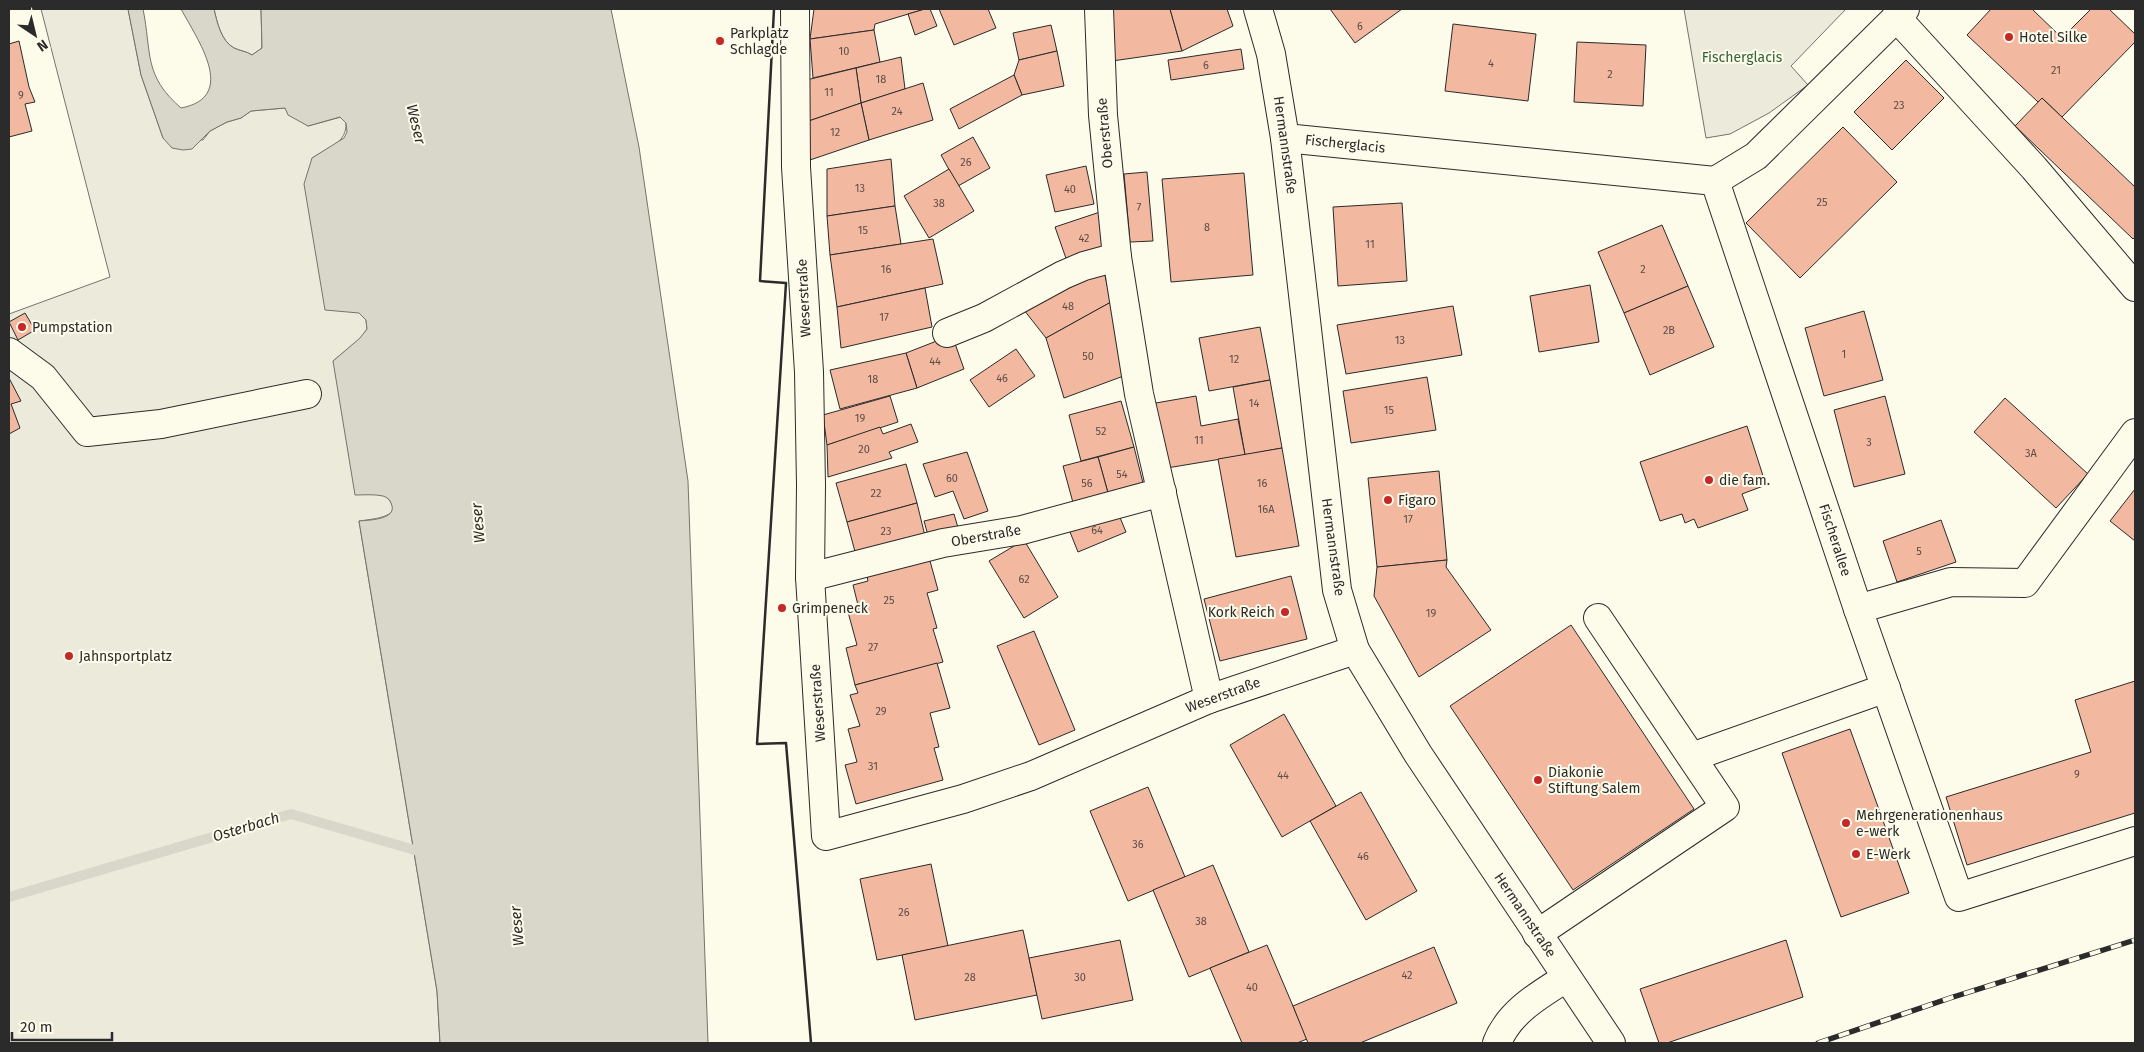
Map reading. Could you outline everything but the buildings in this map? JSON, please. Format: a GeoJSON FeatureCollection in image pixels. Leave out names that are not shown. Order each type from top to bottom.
{"type":"FeatureCollection","features":[{"type":"Feature","properties":{"kind":"street","name":"Weserstraße"},"geometry":{"type":"LineString","coordinates":[[795,9],[796,168],[810,419],[810,577],[826,836],[963,799],[1031,776],[1208,699],[1355,650]]}},
{"type":"Feature","properties":{"kind":"street","name":"Oberstraße"},"geometry":{"type":"LineString","coordinates":[[1099,9],[1103,115],[1117,257],[1139,394],[1208,699]]}},
{"type":"Feature","properties":{"kind":"street","name":"Hermannstraße"},"geometry":{"type":"LineString","coordinates":[[1258,9],[1271,54],[1285,138],[1337,590],[1355,650],[1418,754],[1611,1043]]}},
{"type":"Feature","properties":{"kind":"street"},"geometry":{"type":"LineString","coordinates":[[1715,182],[1756,156],[1901,13],[2135,287]]}},
{"type":"Feature","properties":{"kind":"street","name":"Fischerglacis"},"geometry":{"type":"LineString","coordinates":[[1285,138],[1715,182]]}},
{"type":"Feature","properties":{"kind":"street","name":"Fischerallee"},"geometry":{"type":"LineString","coordinates":[[1715,182],[1858,609],[1959,897],[2135,841]]}},
{"type":"Feature","properties":{"kind":"street"},"geometry":{"type":"LineString","coordinates":[[947,333],[984,318],[1063,275],[1084,266],[1117,257]]}},
{"type":"Feature","properties":{"kind":"street"},"geometry":{"type":"LineString","coordinates":[[9,352],[43,377],[87,432],[161,424],[307,394]]}},
{"type":"Feature","properties":{"kind":"street"},"geometry":{"type":"LineString","coordinates":[[1858,609],[1951,582],[2025,583],[2135,433]]}},
{"type":"Feature","properties":{"kind":"street","name":"Oberstraße"},"geometry":{"type":"LineString","coordinates":[[810,577],[943,543],[1015,532],[1162,492]]}},
{"type":"Feature","properties":{"kind":"street"},"geometry":{"type":"LineString","coordinates":[[1537,934],[1725,807],[1598,618]]}},
{"type":"Feature","properties":{"kind":"street"},"geometry":{"type":"LineString","coordinates":[[1692,757],[1886,688]]}},
{"type":"Feature","properties":{"kind":"street"},"geometry":{"type":"LineString","coordinates":[[1497,1043],[1506,1026],[1526,1004],[1566,978]]}},
{"type":"Feature","properties":{"kind":"green space"},"geometry":{"type":"Polygon","coordinates":[[[41,9],[128,9],[141,75],[163,138],[203,140],[210,131],[227,122],[241,118],[251,111],[285,108],[308,126],[341,117],[346,123],[340,140],[312,158],[359,313],[366,320],[367,329],[361,338],[333,361],[385,496],[393,508],[391,513],[386,516],[359,521],[437,991],[440,1043],[9,1043],[9,314],[110,277],[41,9]]]}},
{"type":"Feature","properties":{"kind":"green space"},"geometry":{"type":"Polygon","coordinates":[[[214,9],[261,9],[262,48],[252,55],[230,45],[220,31],[214,9]]]}},
{"type":"Feature","properties":{"kind":"green space","name":"Fischerglacis"},"geometry":{"type":"Polygon","coordinates":[[[1684,9],[1846,9],[1791,66],[1808,85],[1769,113],[1730,134],[1706,138],[1684,9]]]}},
{"type":"Feature","properties":{"kind":"water","name":"Weser"},"geometry":{"type":"Polygon","coordinates":[[[128,9],[143,9],[151,63],[155,74],[160,85],[181,108],[198,102],[208,92],[211,80],[209,66],[203,51],[181,9],[214,9],[220,31],[226,41],[234,48],[252,55],[262,48],[261,9],[611,9],[639,147],[688,481],[708,1043],[440,1043],[437,991],[359,521],[387,516],[391,513],[392,509],[390,500],[384,496],[355,495],[333,361],[360,338],[367,329],[366,320],[359,313],[325,310],[304,184],[312,158],[344,138],[347,132],[346,123],[340,117],[308,126],[288,115],[285,108],[251,111],[241,118],[227,122],[210,131],[192,149],[172,148],[163,138],[141,75],[128,9]]]}},
{"type":"Feature","properties":{"kind":"waterway","name":"Osterbach"},"geometry":{"type":"LineString","coordinates":[[9,897],[291,814],[425,853]]}},
{"type":"Feature","properties":{"kind":"railway"},"geometry":{"type":"LineString","coordinates":[[1818,1043],[1950,998],[2135,940]]}},
{"type":"Feature","properties":{"kind":"wall"},"geometry":{"type":"LineString","coordinates":[[774,9],[760,281],[786,283],[757,744],[786,743],[811,1043]]}},
{"type":"Feature","properties":{"kind":"place","name":"Hotel Silke"},"geometry":{"type":"Point","coordinates":[2009,37]}},
{"type":"Feature","properties":{"kind":"place","name":"Parkplatz Schlagde"},"geometry":{"type":"Point","coordinates":[720,41]}},
{"type":"Feature","properties":{"kind":"place","name":"Pumpstation"},"geometry":{"type":"Point","coordinates":[22,327]}},
{"type":"Feature","properties":{"kind":"place","name":"die fam."},"geometry":{"type":"Point","coordinates":[1709,480]}},
{"type":"Feature","properties":{"kind":"place","name":"Figaro"},"geometry":{"type":"Point","coordinates":[1388,500]}},
{"type":"Feature","properties":{"kind":"place","name":"Grimpeneck"},"geometry":{"type":"Point","coordinates":[782,608]}},
{"type":"Feature","properties":{"kind":"place","name":"Kork Reich"},"geometry":{"type":"Point","coordinates":[1285,612]}},
{"type":"Feature","properties":{"kind":"place","name":"Jahnsportplatz"},"geometry":{"type":"Point","coordinates":[69,656]}},
{"type":"Feature","properties":{"kind":"place","name":"Diakonie Stiftung Salem"},"geometry":{"type":"Point","coordinates":[1538,780]}},
{"type":"Feature","properties":{"kind":"place","name":"Mehrgenerationenhaus e-werk"},"geometry":{"type":"Point","coordinates":[1846,823]}},
{"type":"Feature","properties":{"kind":"place","name":"E-Werk"},"geometry":{"type":"Point","coordinates":[1856,854]}}]}
